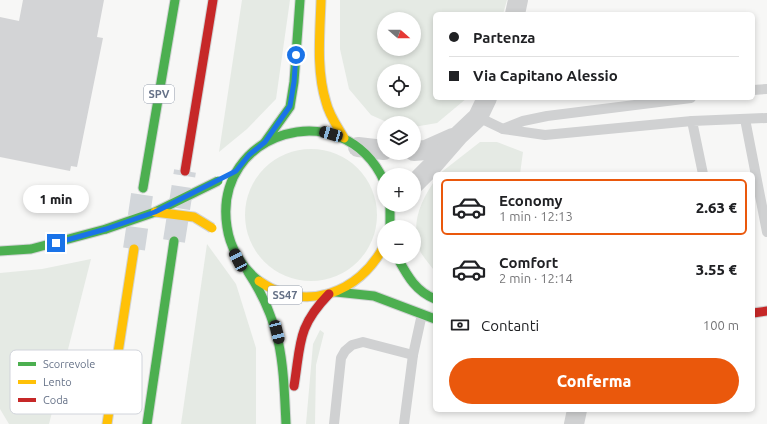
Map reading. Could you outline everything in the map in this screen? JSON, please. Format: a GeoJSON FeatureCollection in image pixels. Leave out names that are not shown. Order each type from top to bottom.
{"type":"FeatureCollection","features":[{"type":"Feature","properties":{"kind":"main road","name":"SPV"},"geometry":{"type":"LineString","coordinates":[[143,188],[175,0]]}},
{"type":"Feature","properties":{"kind":"main road"},"geometry":{"type":"LineString","coordinates":[[185,171],[213,0]]}},
{"type":"Feature","properties":{"kind":"main road"},"geometry":{"type":"LineString","coordinates":[[265,142],[290,106],[294,82],[300,0]]}},
{"type":"Feature","properties":{"kind":"main road"},"geometry":{"type":"LineString","coordinates":[[321,0],[321,73],[324,97],[330,115],[351,142],[371,159],[377,170]]}},
{"type":"Feature","properties":{"kind":"main road","name":"SS47"},"geometry":{"type":"LineString","coordinates":[[230,246],[224,221],[226,195],[236,171],[249,155],[265,142],[291,132],[318,131],[351,142]]}},
{"type":"Feature","properties":{"kind":"main road","name":"SS47"},"geometry":{"type":"LineString","coordinates":[[0,251],[32,249],[106,229],[155,212],[236,171]]}},
{"type":"Feature","properties":{"kind":"main road","name":"SS47"},"geometry":{"type":"LineString","coordinates":[[155,212],[194,217],[216,232],[230,246],[238,260],[265,297],[279,342],[283,368],[286,424]]}},
{"type":"Feature","properties":{"kind":"main road"},"geometry":{"type":"LineString","coordinates":[[147,424],[174,242]]}},
{"type":"Feature","properties":{"kind":"main road"},"geometry":{"type":"LineString","coordinates":[[118,350],[134,249]]}},
{"type":"Feature","properties":{"kind":"main road","name":"SS47"},"geometry":{"type":"LineString","coordinates":[[248,272],[265,286],[285,295],[307,298],[333,293],[353,284],[368,272],[377,260]]}},
{"type":"Feature","properties":{"kind":"main road"},"geometry":{"type":"LineString","coordinates":[[400,264],[409,281],[420,291],[433,299]]}},
{"type":"Feature","properties":{"kind":"main road"},"geometry":{"type":"LineString","coordinates":[[333,293],[374,296],[433,318]]}},
{"type":"Feature","properties":{"kind":"main road","name":"SS47"},"geometry":{"type":"LineString","coordinates":[[286,424],[301,334],[310,316],[333,293]]}},
{"type":"Feature","properties":{"kind":"main road"},"geometry":{"type":"LineString","coordinates":[[755,313],[767,311]]}},
{"type":"Feature","properties":{"kind":"main road"},"geometry":{"type":"LineString","coordinates":[[107,424],[109,414]]}},
{"type":"Feature","properties":{"kind":"street"},"geometry":{"type":"LineString","coordinates":[[516,12],[518,0]]}},
{"type":"Feature","properties":{"kind":"street"},"geometry":{"type":"LineString","coordinates":[[421,177],[459,135],[478,117],[486,100]]}},
{"type":"Feature","properties":{"kind":"street"},"geometry":{"type":"LineString","coordinates":[[421,150],[426,150],[459,135]]}},
{"type":"Feature","properties":{"kind":"street"},"geometry":{"type":"LineString","coordinates":[[351,142],[377,148]]}},
{"type":"Feature","properties":{"kind":"street"},"geometry":{"type":"LineString","coordinates":[[574,424],[577,412]]}},
{"type":"Feature","properties":{"kind":"lane"},"geometry":{"type":"LineString","coordinates":[[755,90],[767,89]]}},
{"type":"Feature","properties":{"kind":"lane"},"geometry":{"type":"LineString","coordinates":[[503,129],[523,121],[548,116],[675,100]]}},
{"type":"Feature","properties":{"kind":"lane"},"geometry":{"type":"LineString","coordinates":[[478,117],[503,129],[545,136],[692,122],[767,118]]}},
{"type":"Feature","properties":{"kind":"lane"},"geometry":{"type":"LineString","coordinates":[[745,119],[767,232]]}},
{"type":"Feature","properties":{"kind":"lane"},"geometry":{"type":"LineString","coordinates":[[692,122],[703,172]]}},
{"type":"Feature","properties":{"kind":"lane"},"geometry":{"type":"LineString","coordinates":[[404,424],[413,355],[422,314]]}},
{"type":"Feature","properties":{"kind":"lane"},"geometry":{"type":"LineString","coordinates":[[334,424],[341,358],[345,351],[352,345],[363,342],[413,355]]}},
{"type":"Feature","properties":{"kind":"shaded area"},"geometry":{"type":"Polygon","coordinates":[[[242,0],[290,0],[276,99],[247,129],[219,152],[242,0]]]}},
{"type":"Feature","properties":{"kind":"shaded area"},"geometry":{"type":"Polygon","coordinates":[[[340,0],[507,0],[504,12],[433,12],[433,100],[465,100],[437,123],[421,126],[421,116],[377,116],[377,118],[371,115],[349,89],[340,49],[340,0]]]}},
{"type":"Feature","properties":{"kind":"shaded area"},"geometry":{"type":"Polygon","coordinates":[[[480,142],[497,142],[523,152],[520,172],[442,172],[480,142]]]}},
{"type":"Feature","properties":{"kind":"shaded area"},"geometry":{"type":"Polygon","coordinates":[[[311,149],[336,154],[348,160],[362,173],[372,190],[377,215],[372,240],[366,252],[353,266],[336,276],[311,281],[286,276],[274,270],[260,257],[250,240],[245,215],[250,190],[256,178],[269,164],[286,154],[311,149]]]}},
{"type":"Feature","properties":{"kind":"shaded area"},"geometry":{"type":"Polygon","coordinates":[[[433,183],[433,269],[421,253],[421,220],[417,220],[419,212],[421,212],[422,204],[433,183]]]}},
{"type":"Feature","properties":{"kind":"shaded area"},"geometry":{"type":"Polygon","coordinates":[[[207,244],[236,284],[256,348],[256,424],[181,424],[207,244]]]}},
{"type":"Feature","properties":{"kind":"shaded area"},"geometry":{"type":"Polygon","coordinates":[[[91,259],[68,350],[10,350],[10,414],[52,414],[49,424],[9,424],[0,409],[0,273],[42,269],[91,259]]]}},
{"type":"Feature","properties":{"kind":"shaded area"},"geometry":{"type":"Polygon","coordinates":[[[320,330],[324,333],[316,365],[315,424],[306,424],[313,344],[320,330]]]}},
{"type":"Feature","properties":{"kind":"building"},"geometry":{"type":"Polygon","coordinates":[[[23,0],[104,0],[97,37],[103,38],[77,167],[71,166],[70,171],[0,157],[0,17],[19,21],[23,0]]]}},
{"type":"Feature","properties":{"kind":"tunnel"},"geometry":{"type":"LineString","coordinates":[[174,241],[185,171]]}},
{"type":"Feature","properties":{"kind":"tunnel"},"geometry":{"type":"LineString","coordinates":[[134,249],[143,188]]}},
{"type":"Feature","properties":{"kind":"traffic: fast"},"geometry":{"type":"LineString","coordinates":[[143,188],[175,0]]}},
{"type":"Feature","properties":{"kind":"traffic: fast"},"geometry":{"type":"LineString","coordinates":[[265,142],[290,107],[294,82],[300,0]]}},
{"type":"Feature","properties":{"kind":"traffic: fast"},"geometry":{"type":"LineString","coordinates":[[259,281],[242,264],[234,250],[227,227],[228,194],[239,167],[259,147],[284,135],[312,131],[340,137],[365,153],[377,171]]}},
{"type":"Feature","properties":{"kind":"traffic: fast"},"geometry":{"type":"LineString","coordinates":[[106,229],[155,212],[218,181]]}},
{"type":"Feature","properties":{"kind":"traffic: fast"},"geometry":{"type":"LineString","coordinates":[[390,212],[390,220]]}},
{"type":"Feature","properties":{"kind":"traffic: fast"},"geometry":{"type":"LineString","coordinates":[[0,251],[31,249],[106,229]]}},
{"type":"Feature","properties":{"kind":"traffic: fast"},"geometry":{"type":"LineString","coordinates":[[147,424],[174,241]]}},
{"type":"Feature","properties":{"kind":"traffic: fast"},"geometry":{"type":"LineString","coordinates":[[401,264],[412,282],[422,292],[433,298]]}},
{"type":"Feature","properties":{"kind":"traffic: fast"},"geometry":{"type":"LineString","coordinates":[[248,272],[260,291],[275,327],[282,363],[286,424]]}},
{"type":"Feature","properties":{"kind":"traffic: fast"},"geometry":{"type":"LineString","coordinates":[[336,292],[374,296],[433,318]]}},
{"type":"Feature","properties":{"kind":"traffic: slow"},"geometry":{"type":"LineString","coordinates":[[321,0],[319,51],[323,90],[327,107],[344,138]]}},
{"type":"Feature","properties":{"kind":"traffic: slow"},"geometry":{"type":"LineString","coordinates":[[155,212],[194,217],[212,228]]}},
{"type":"Feature","properties":{"kind":"traffic: slow"},"geometry":{"type":"LineString","coordinates":[[118,350],[134,249]]}},
{"type":"Feature","properties":{"kind":"traffic: slow"},"geometry":{"type":"LineString","coordinates":[[259,281],[277,291],[294,296],[312,297],[329,294],[346,287],[360,276],[377,257]]}},
{"type":"Feature","properties":{"kind":"traffic: slow"},"geometry":{"type":"LineString","coordinates":[[107,424],[109,414]]}},
{"type":"Feature","properties":{"kind":"traffic: jam"},"geometry":{"type":"LineString","coordinates":[[185,171],[213,0]]}},
{"type":"Feature","properties":{"kind":"traffic: jam"},"geometry":{"type":"LineString","coordinates":[[294,386],[302,336],[311,316],[329,294]]}},
{"type":"Feature","properties":{"kind":"traffic: jam"},"geometry":{"type":"LineString","coordinates":[[755,313],[767,311]]}},
{"type":"Feature","properties":{"kind":"route"},"geometry":{"type":"LineString","coordinates":[[56,243],[106,229],[155,212],[236,171],[249,155],[265,142],[290,106],[296,55]]}}]}
